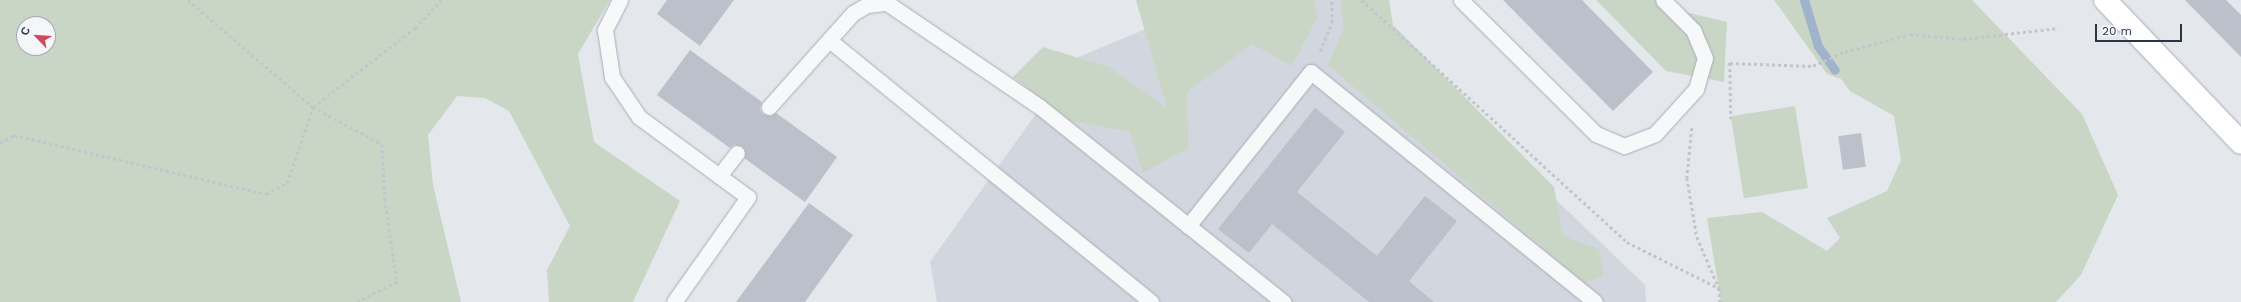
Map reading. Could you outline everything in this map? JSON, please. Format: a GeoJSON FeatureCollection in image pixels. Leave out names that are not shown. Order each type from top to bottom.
{"type":"FeatureCollection","features":[{"type":"Feature","properties":{"kind":"main road"},"geometry":{"type":"LineString","coordinates":[[2105,0],[2241,143]]}},
{"type":"Feature","properties":{"kind":"lane"},"geometry":{"type":"LineString","coordinates":[[620,0],[606,30],[612,77],[639,117],[748,197],[674,302]]}},
{"type":"Feature","properties":{"kind":"lane"},"geometry":{"type":"LineString","coordinates":[[1461,0],[1596,134],[1624,146],[1655,134],[1696,89],[1705,58],[1693,30],[1663,0]]}},
{"type":"Feature","properties":{"kind":"lane"},"geometry":{"type":"LineString","coordinates":[[769,108],[853,13],[868,5],[887,3],[1040,107],[1283,302]]}},
{"type":"Feature","properties":{"kind":"lane"},"geometry":{"type":"LineString","coordinates":[[829,40],[1134,297],[1151,302]]}},
{"type":"Feature","properties":{"kind":"lane"},"geometry":{"type":"LineString","coordinates":[[1188,226],[1311,72],[1595,302]]}},
{"type":"Feature","properties":{"kind":"lane"},"geometry":{"type":"LineString","coordinates":[[719,176],[737,152]]}},
{"type":"Feature","properties":{"kind":"path"},"geometry":{"type":"LineString","coordinates":[[188,0],[313,107],[382,144],[385,199],[397,282],[358,302]]}},
{"type":"Feature","properties":{"kind":"path"},"geometry":{"type":"LineString","coordinates":[[0,143],[14,135],[266,194],[287,183],[313,107],[415,28],[441,0]]}},
{"type":"Feature","properties":{"kind":"path"},"geometry":{"type":"LineString","coordinates":[[1311,72],[1332,23],[1331,0]]}},
{"type":"Feature","properties":{"kind":"path"},"geometry":{"type":"LineString","coordinates":[[1362,0],[1626,242],[1719,288]]}},
{"type":"Feature","properties":{"kind":"path"},"geometry":{"type":"LineString","coordinates":[[1720,302],[1719,288],[1697,237],[1687,178],[1696,89],[1730,63],[1813,66],[1845,52],[1910,34],[1962,39],[2058,28]]}},
{"type":"Feature","properties":{"kind":"path"},"geometry":{"type":"LineString","coordinates":[[1730,63],[1731,119]]}},
{"type":"Feature","properties":{"kind":"shaded area"},"geometry":{"type":"Polygon","coordinates":[[[1216,0],[1348,0],[1645,285],[1646,302],[937,302],[930,262],[1076,58],[1216,0]]]}},
{"type":"Feature","properties":{"kind":"green space"},"geometry":{"type":"Polygon","coordinates":[[[0,0],[610,0],[578,54],[594,142],[680,201],[633,302],[549,302],[547,270],[570,226],[509,111],[485,98],[457,96],[428,135],[433,185],[461,302],[0,302],[0,0]]]}},
{"type":"Feature","properties":{"kind":"green space"},"geometry":{"type":"Polygon","coordinates":[[[1136,0],[1315,0],[1317,18],[1292,66],[1252,44],[1187,92],[1188,148],[1143,173],[1130,132],[1068,120],[1013,77],[1043,47],[1109,67],[1167,108],[1136,0]]]}},
{"type":"Feature","properties":{"kind":"green space"},"geometry":{"type":"Polygon","coordinates":[[[1340,0],[1389,0],[1393,25],[1554,187],[1563,236],[1599,249],[1603,276],[1584,283],[1328,65],[1344,28],[1340,0]]]}},
{"type":"Feature","properties":{"kind":"green space"},"geometry":{"type":"Polygon","coordinates":[[[1596,0],[1675,0],[1672,9],[1727,22],[1724,82],[1666,71],[1596,0]]]}},
{"type":"Feature","properties":{"kind":"green space"},"geometry":{"type":"Polygon","coordinates":[[[1774,0],[1972,0],[2082,114],[2118,195],[2081,275],[2056,302],[1721,302],[1707,218],[1762,212],[1827,251],[1840,238],[1827,218],[1887,191],[1901,160],[1894,116],[1850,91],[1841,79],[1827,74],[1774,0]]]}},
{"type":"Feature","properties":{"kind":"green space"},"geometry":{"type":"Polygon","coordinates":[[[1795,106],[1808,188],[1744,198],[1731,116],[1795,106]]]}},
{"type":"Feature","properties":{"kind":"building"},"geometry":{"type":"Polygon","coordinates":[[[667,0],[734,0],[700,46],[657,14],[667,0]]]}},
{"type":"Feature","properties":{"kind":"building"},"geometry":{"type":"Polygon","coordinates":[[[1503,0],[1582,0],[1653,72],[1613,111],[1503,0]]]}},
{"type":"Feature","properties":{"kind":"building"},"geometry":{"type":"Polygon","coordinates":[[[2185,0],[2226,0],[2241,15],[2241,57],[2185,0]]]}},
{"type":"Feature","properties":{"kind":"building"},"geometry":{"type":"Polygon","coordinates":[[[690,50],[762,102],[760,109],[763,114],[771,116],[776,113],[837,157],[805,202],[744,158],[745,150],[742,146],[734,145],[730,148],[657,95],[690,50]]]}},
{"type":"Feature","properties":{"kind":"building"},"geometry":{"type":"Polygon","coordinates":[[[1315,108],[1345,132],[1297,192],[1377,256],[1425,196],[1457,221],[1409,281],[1434,302],[1369,302],[1272,224],[1249,253],[1218,229],[1315,108]]]}},
{"type":"Feature","properties":{"kind":"building"},"geometry":{"type":"Polygon","coordinates":[[[1861,133],[1866,167],[1843,170],[1838,136],[1861,133]]]}},
{"type":"Feature","properties":{"kind":"building"},"geometry":{"type":"Polygon","coordinates":[[[809,203],[853,235],[805,302],[736,302],[809,203]]]}},
{"type":"Feature","properties":{"kind":"waterway"},"geometry":{"type":"LineString","coordinates":[[1804,0],[1818,46],[1835,70]]}}]}
